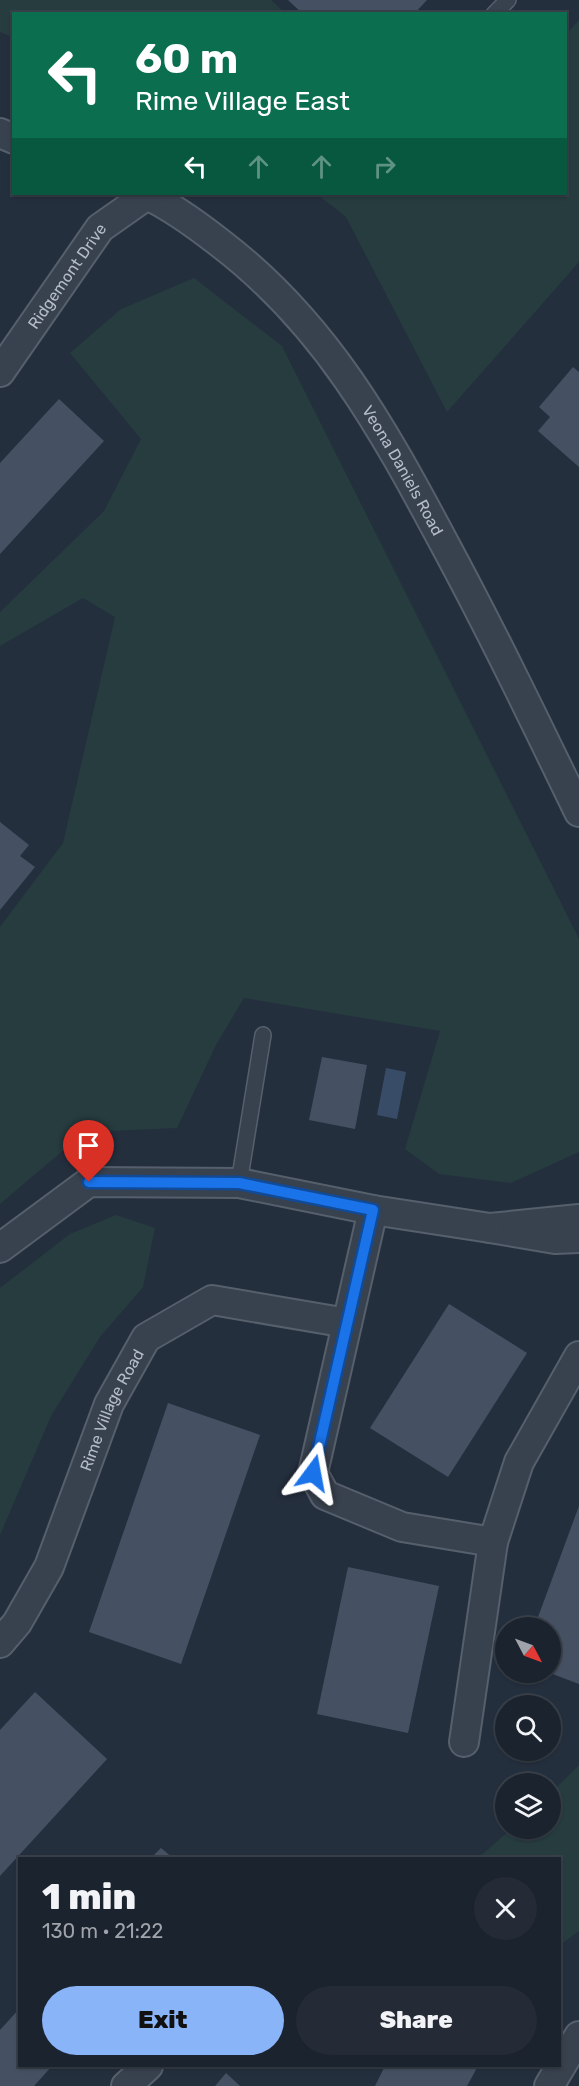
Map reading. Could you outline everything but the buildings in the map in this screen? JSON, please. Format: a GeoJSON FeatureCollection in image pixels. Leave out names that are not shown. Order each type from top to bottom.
{"type":"FeatureCollection","features":[{"type":"Feature","properties":{"kind":"street","name":"Ridgemont Drive"},"geometry":{"type":"LineString","coordinates":[[0,372],[100,228],[145,195]]}},
{"type":"Feature","properties":{"kind":"street","name":"Veona Daniels Road"},"geometry":{"type":"LineString","coordinates":[[148,195],[198,225],[258,271],[309,324],[360,395],[400,462],[484,618],[579,812]]}},
{"type":"Feature","properties":{"kind":"street"},"geometry":{"type":"LineString","coordinates":[[0,1248],[89,1182],[239,1183],[373,1210],[555,1239],[579,1238]]}},
{"type":"Feature","properties":{"kind":"street"},"geometry":{"type":"LineString","coordinates":[[373,1210],[313,1473],[325,1495],[402,1527],[493,1542]]}},
{"type":"Feature","properties":{"kind":"street"},"geometry":{"type":"LineString","coordinates":[[490,1228],[579,1219]]}},
{"type":"Feature","properties":{"kind":"street","name":"Rime Village Road"},"geometry":{"type":"LineString","coordinates":[[0,1643],[17,1623],[49,1567],[109,1404],[146,1338],[212,1300],[347,1323]]}},
{"type":"Feature","properties":{"kind":"street"},"geometry":{"type":"LineString","coordinates":[[464,1742],[493,1542],[519,1462],[579,1356]]}},
{"type":"Feature","properties":{"kind":"street"},"geometry":{"type":"LineString","coordinates":[[561,2066],[579,2036]]}},
{"type":"Feature","properties":{"kind":"street"},"geometry":{"type":"LineString","coordinates":[[126,2086],[147,2067]]}},
{"type":"Feature","properties":{"kind":"street"},"geometry":{"type":"LineString","coordinates":[[549,2086],[560,2067]]}},
{"type":"Feature","properties":{"kind":"lane"},"geometry":{"type":"LineString","coordinates":[[496,12],[507,0]]}},
{"type":"Feature","properties":{"kind":"lane"},"geometry":{"type":"LineString","coordinates":[[239,1183],[263,1035]]}},
{"type":"Feature","properties":{"kind":"green space"},"geometry":{"type":"Polygon","coordinates":[[[0,0],[271,0],[284,12],[12,12],[12,37],[0,32],[0,0]]]}},
{"type":"Feature","properties":{"kind":"green space"},"geometry":{"type":"Polygon","coordinates":[[[579,20],[579,262],[447,412],[346,217],[318,195],[567,195],[567,33],[579,20]]]}},
{"type":"Feature","properties":{"kind":"green space"},"geometry":{"type":"Polygon","coordinates":[[[194,278],[282,346],[579,939],[579,1152],[511,1183],[439,1174],[405,1149],[440,1031],[244,998],[216,1045],[177,1128],[85,1132],[0,1204],[0,927],[63,843],[115,617],[83,598],[0,646],[0,612],[104,511],[141,439],[70,353],[121,309],[194,278]]]}},
{"type":"Feature","properties":{"kind":"green space"},"geometry":{"type":"Polygon","coordinates":[[[116,1215],[155,1228],[143,1287],[100,1337],[51,1416],[0,1535],[0,1288],[70,1234],[116,1215]]]}},
{"type":"Feature","properties":{"kind":"green space"},"geometry":{"type":"Polygon","coordinates":[[[579,1765],[579,1931],[561,1944],[561,1857],[479,1857],[500,1839],[561,1839],[561,1783],[579,1765]]]}},
{"type":"Feature","properties":{"kind":"water"},"geometry":{"type":"Polygon","coordinates":[[[386,1068],[406,1072],[397,1119],[377,1115],[386,1068]]]}},
{"type":"Feature","properties":{"kind":"route"},"geometry":{"type":"LineString","coordinates":[[89,1182],[239,1183],[373,1210],[313,1473]]}}]}
